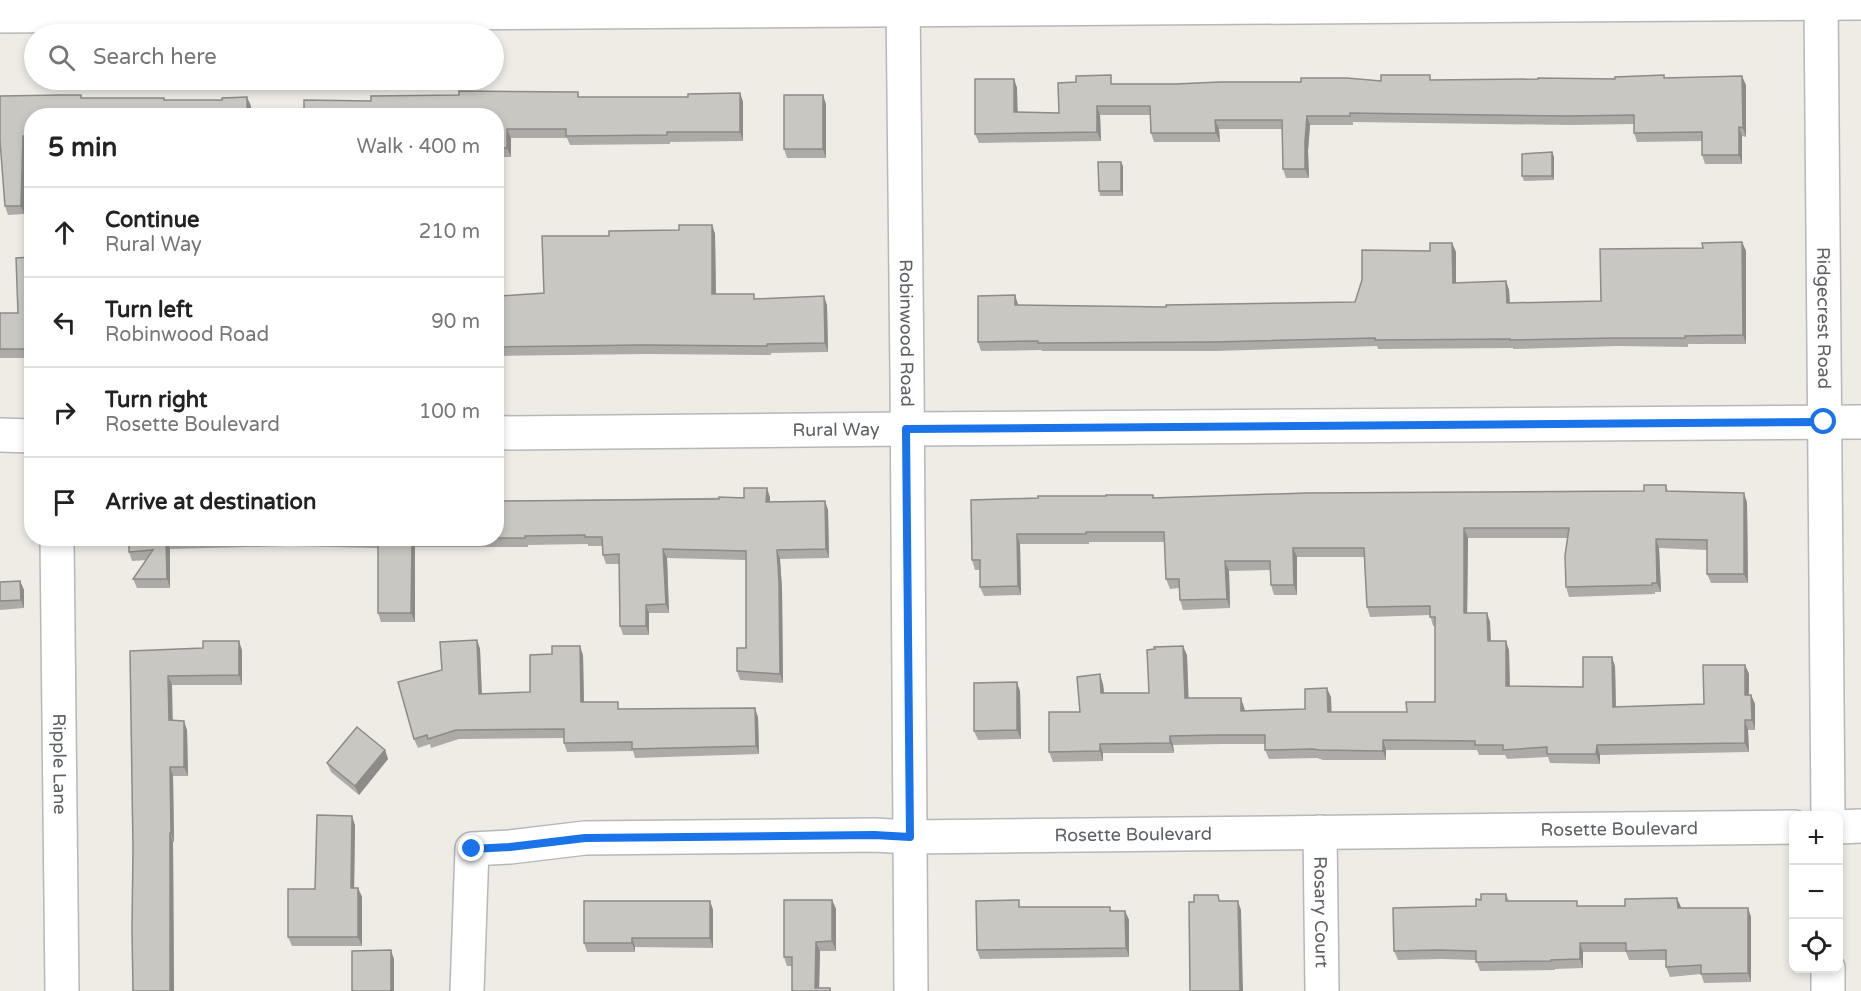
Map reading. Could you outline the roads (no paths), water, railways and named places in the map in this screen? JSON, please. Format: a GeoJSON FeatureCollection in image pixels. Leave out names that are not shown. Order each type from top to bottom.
{"type":"FeatureCollection","features":[{"type":"Feature","properties":{"kind":"street","name":"Ridgecrest Road"},"geometry":{"type":"LineString","coordinates":[[1821,2],[1828,811]]}},
{"type":"Feature","properties":{"kind":"street"},"geometry":{"type":"LineString","coordinates":[[0,16],[903,4],[1861,3]]}},
{"type":"Feature","properties":{"kind":"street","name":"Robinwood Road"},"geometry":{"type":"LineString","coordinates":[[903,4],[911,991]]}},
{"type":"Feature","properties":{"kind":"street","name":"Rural Way"},"geometry":{"type":"LineString","coordinates":[[504,433],[1861,422]]}},
{"type":"Feature","properties":{"kind":"street"},"geometry":{"type":"LineString","coordinates":[[0,435],[24,436]]}},
{"type":"Feature","properties":{"kind":"street","name":"Ripple Lane"},"geometry":{"type":"LineString","coordinates":[[57,546],[62,991]]}},
{"type":"Feature","properties":{"kind":"street"},"geometry":{"type":"LineString","coordinates":[[1843,826],[1861,826]]}},
{"type":"Feature","properties":{"kind":"street","name":"Rosette Boulevard"},"geometry":{"type":"LineString","coordinates":[[467,991],[472,849],[585,838],[874,835],[910,837],[1789,827]]}},
{"type":"Feature","properties":{"kind":"street","name":"Rosary Court"},"geometry":{"type":"LineString","coordinates":[[1320,832],[1322,991]]}},
{"type":"Feature","properties":{"kind":"street"},"geometry":{"type":"LineString","coordinates":[[1828,973],[1828,991]]}}]}
